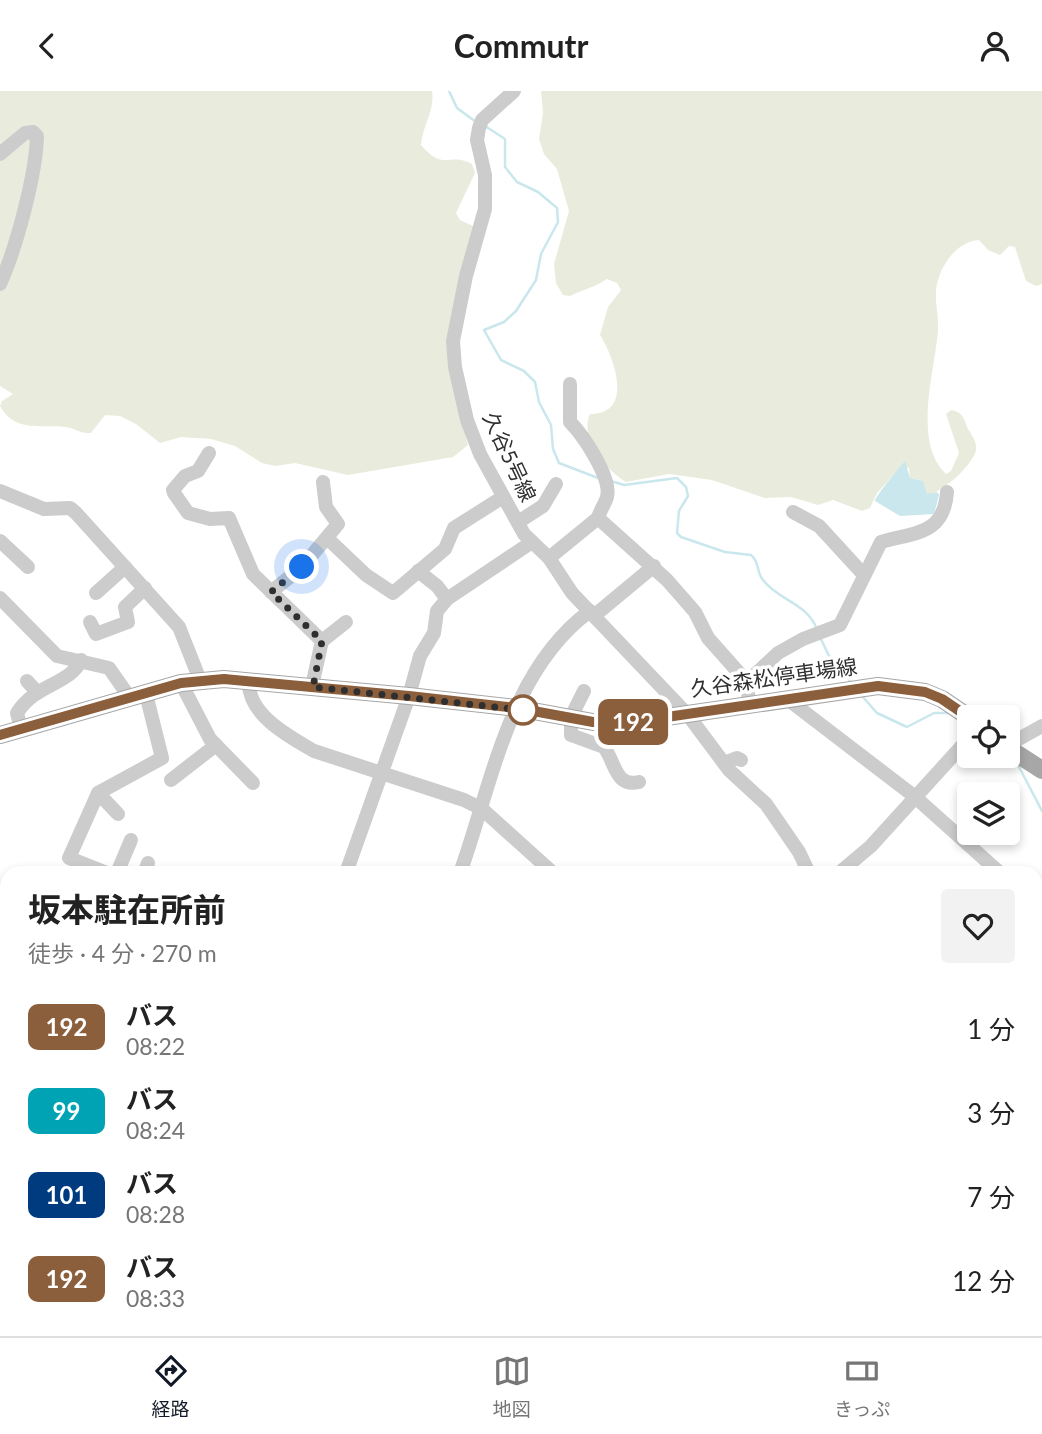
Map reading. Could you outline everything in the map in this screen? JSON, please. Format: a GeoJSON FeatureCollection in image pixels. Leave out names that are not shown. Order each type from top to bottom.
{"type":"FeatureCollection","features":[{"type":"Feature","properties":{"kind":"main road","name":"久谷森松停車場線"},"geometry":{"type":"LineString","coordinates":[[0,735],[181,683],[201,680],[249,681],[409,696],[626,723],[861,687],[909,689],[942,699],[957,709]]}},
{"type":"Feature","properties":{"kind":"main road"},"geometry":{"type":"LineString","coordinates":[[1020,756],[1042,771]]}},
{"type":"Feature","properties":{"kind":"street","name":"久谷5号線"},"geometry":{"type":"LineString","coordinates":[[514,91],[481,124],[477,140],[485,175],[485,209],[458,308],[453,341],[455,367],[467,420],[480,454],[503,497],[533,542],[549,558],[572,593],[684,714],[688,715],[724,763],[766,804],[806,866]]}},
{"type":"Feature","properties":{"kind":"street"},"geometry":{"type":"LineString","coordinates":[[0,154],[25,133],[33,132],[37,136],[33,170],[10,262],[0,284]]}},
{"type":"Feature","properties":{"kind":"street"},"geometry":{"type":"LineString","coordinates":[[549,558],[598,518],[608,495],[605,480],[586,441],[570,422],[570,383]]}},
{"type":"Feature","properties":{"kind":"street"},"geometry":{"type":"LineString","coordinates":[[209,453],[198,471],[180,480],[173,490],[174,493],[188,513],[210,519],[229,519],[245,560],[258,580],[322,641]]}},
{"type":"Feature","properties":{"kind":"street"},"geometry":{"type":"LineString","coordinates":[[271,592],[302,567],[338,524],[326,507],[323,482]]}},
{"type":"Feature","properties":{"kind":"street"},"geometry":{"type":"LineString","coordinates":[[518,522],[543,506],[556,484]]}},
{"type":"Feature","properties":{"kind":"street"},"geometry":{"type":"LineString","coordinates":[[0,491],[44,509],[70,508],[179,627],[201,680]]}},
{"type":"Feature","properties":{"kind":"street"},"geometry":{"type":"LineString","coordinates":[[747,682],[778,653],[803,639],[840,625],[881,542],[936,524],[946,511],[947,492]]}},
{"type":"Feature","properties":{"kind":"street"},"geometry":{"type":"LineString","coordinates":[[327,538],[366,575],[393,593],[445,549],[454,528],[503,497]]}},
{"type":"Feature","properties":{"kind":"street"},"geometry":{"type":"LineString","coordinates":[[793,512],[819,526],[864,575]]}},
{"type":"Feature","properties":{"kind":"street"},"geometry":{"type":"LineString","coordinates":[[598,518],[654,566],[695,612],[708,638],[747,682],[749,703]]}},
{"type":"Feature","properties":{"kind":"street"},"geometry":{"type":"LineString","coordinates":[[2,537],[28,567]]}},
{"type":"Feature","properties":{"kind":"street"},"geometry":{"type":"LineString","coordinates":[[348,866],[409,696],[419,656],[434,633],[437,611],[447,599],[533,542]]}},
{"type":"Feature","properties":{"kind":"street"},"geometry":{"type":"LineString","coordinates":[[462,866],[517,708],[552,647],[654,566]]}},
{"type":"Feature","properties":{"kind":"street"},"geometry":{"type":"LineString","coordinates":[[96,593],[125,567]]}},
{"type":"Feature","properties":{"kind":"street"},"geometry":{"type":"LineString","coordinates":[[418,571],[438,586],[447,599]]}},
{"type":"Feature","properties":{"kind":"street"},"geometry":{"type":"LineString","coordinates":[[90,622],[96,634],[128,622],[125,607],[145,588]]}},
{"type":"Feature","properties":{"kind":"street"},"geometry":{"type":"LineString","coordinates":[[0,598],[57,656],[109,668],[138,696],[162,758],[98,793],[69,858],[89,866]]}},
{"type":"Feature","properties":{"kind":"street"},"geometry":{"type":"LineString","coordinates":[[313,687],[322,641],[346,622]]}},
{"type":"Feature","properties":{"kind":"street"},"geometry":{"type":"LineString","coordinates":[[21,729],[17,713],[37,692],[72,674],[81,660]]}},
{"type":"Feature","properties":{"kind":"street"},"geometry":{"type":"LineString","coordinates":[[27,681],[37,692]]}},
{"type":"Feature","properties":{"kind":"street"},"geometry":{"type":"LineString","coordinates":[[249,681],[248,695],[253,703],[293,739],[314,751],[382,772],[482,809],[545,866]]}},
{"type":"Feature","properties":{"kind":"street"},"geometry":{"type":"LineString","coordinates":[[181,683],[216,745],[253,783]]}},
{"type":"Feature","properties":{"kind":"street"},"geometry":{"type":"LineString","coordinates":[[584,691],[570,717],[571,734],[604,747],[618,776],[626,782],[639,782]]}},
{"type":"Feature","properties":{"kind":"street"},"geometry":{"type":"LineString","coordinates":[[786,698],[914,796],[992,866]]}},
{"type":"Feature","properties":{"kind":"street"},"geometry":{"type":"LineString","coordinates":[[1020,740],[1042,726]]}},
{"type":"Feature","properties":{"kind":"street"},"geometry":{"type":"LineString","coordinates":[[171,780],[216,745]]}},
{"type":"Feature","properties":{"kind":"street"},"geometry":{"type":"LineString","coordinates":[[847,866],[871,846],[957,751]]}},
{"type":"Feature","properties":{"kind":"street"},"geometry":{"type":"LineString","coordinates":[[724,763],[737,758],[741,760]]}},
{"type":"Feature","properties":{"kind":"street"},"geometry":{"type":"LineString","coordinates":[[98,793],[118,814]]}},
{"type":"Feature","properties":{"kind":"street"},"geometry":{"type":"LineString","coordinates":[[120,866],[131,840]]}},
{"type":"Feature","properties":{"kind":"shaded area"},"geometry":{"type":"Polygon","coordinates":[[[0,91],[432,91],[432,105],[421,145],[436,158],[458,159],[472,164],[475,173],[456,213],[460,220],[473,226],[476,234],[454,314],[455,395],[468,445],[453,457],[348,475],[295,463],[275,466],[262,463],[235,446],[211,439],[181,437],[160,443],[136,424],[120,416],[105,415],[91,433],[84,433],[65,427],[21,424],[6,415],[0,406],[2,401],[13,394],[0,386],[0,91]]]}},
{"type":"Feature","properties":{"kind":"shaded area"},"geometry":{"type":"Polygon","coordinates":[[[541,91],[1042,91],[1042,284],[1036,286],[1026,281],[1015,247],[1009,246],[1000,255],[988,250],[979,240],[972,241],[954,252],[945,264],[937,284],[938,330],[928,405],[930,444],[936,460],[946,474],[951,471],[959,453],[946,414],[951,410],[961,414],[976,447],[974,456],[963,470],[941,489],[927,495],[919,480],[910,478],[909,468],[901,467],[877,493],[870,508],[862,511],[833,500],[818,505],[791,497],[765,498],[712,480],[669,474],[626,482],[610,470],[591,443],[588,423],[590,414],[604,412],[613,405],[617,395],[615,370],[600,335],[608,307],[621,290],[617,283],[607,279],[570,296],[563,295],[556,283],[554,264],[569,211],[557,169],[544,154],[539,139],[543,113],[541,91]]]}},
{"type":"Feature","properties":{"kind":"water"},"geometry":{"type":"Polygon","coordinates":[[[905,461],[910,478],[923,481],[927,494],[937,492],[939,495],[934,514],[900,516],[875,501],[905,461]]]}},
{"type":"Feature","properties":{"kind":"waterway"},"geometry":{"type":"LineString","coordinates":[[449,91],[457,108],[476,122]]}},
{"type":"Feature","properties":{"kind":"waterway"},"geometry":{"type":"LineString","coordinates":[[485,126],[505,139],[505,167],[517,182],[538,192],[557,208],[558,222],[541,254],[536,280],[516,311],[504,322],[484,330],[501,360],[524,371],[535,382],[539,402],[551,425],[553,449],[559,463],[598,478]]}},
{"type":"Feature","properties":{"kind":"waterway"},"geometry":{"type":"LineString","coordinates":[[611,481],[624,485],[677,478],[686,487],[688,496],[679,511],[677,533],[681,537],[725,552],[751,555],[756,561],[759,574],[769,587],[806,613],[817,629]]}},
{"type":"Feature","properties":{"kind":"waterway"},"geometry":{"type":"LineString","coordinates":[[820,637],[829,656],[851,682]]}},
{"type":"Feature","properties":{"kind":"waterway"},"geometry":{"type":"LineString","coordinates":[[862,696],[877,713],[907,727],[934,713],[949,713]]}},
{"type":"Feature","properties":{"kind":"waterway"},"geometry":{"type":"LineString","coordinates":[[1020,768],[1042,811]]}},
{"type":"Feature","properties":{"kind":"bus line","name":"192"},"geometry":{"type":"LineString","coordinates":[[0,735],[181,683],[224,679],[517,708],[608,723],[626,723],[878,686],[925,692],[957,709]]}},
{"type":"Feature","properties":{"kind":"route"},"geometry":{"type":"LineString","coordinates":[[302,567],[271,592],[322,641],[313,687],[523,710]]}}]}
